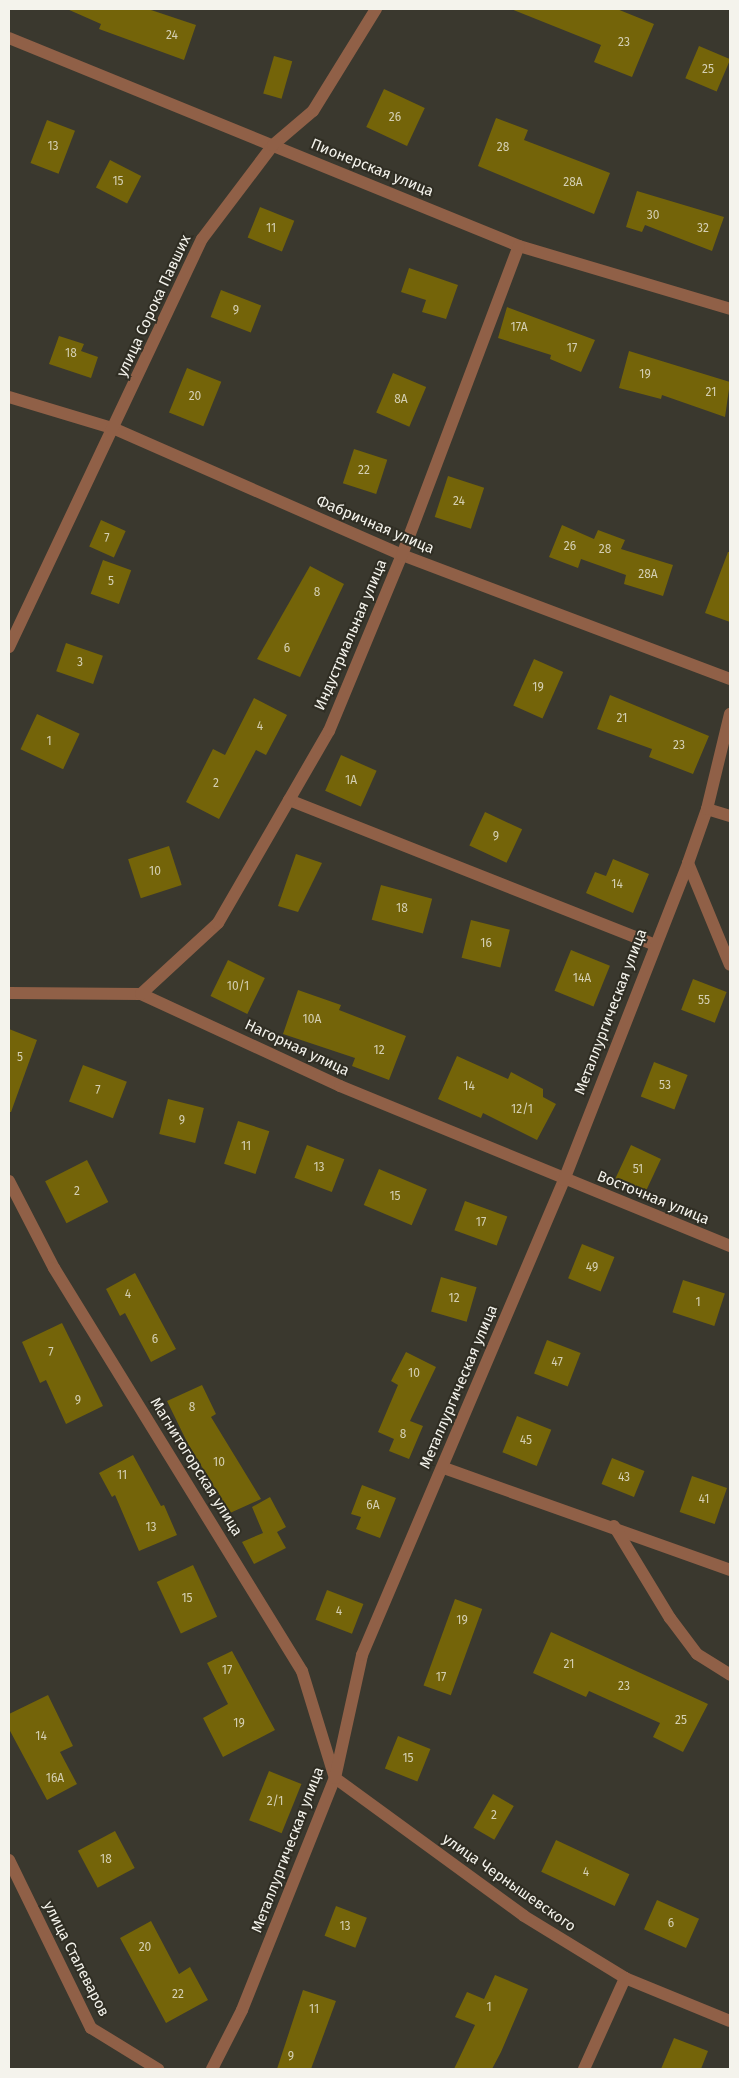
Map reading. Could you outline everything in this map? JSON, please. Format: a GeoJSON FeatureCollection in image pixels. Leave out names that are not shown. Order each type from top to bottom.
{"type":"FeatureCollection","features":[{"type":"Feature","properties":{"kind":"street","name":"улица Сорока Павших"},"geometry":{"type":"LineString","coordinates":[[9,647],[115,429],[202,239],[273,145],[313,111],[376,9]]}},
{"type":"Feature","properties":{"kind":"street","name":"Пионерская улица"},"geometry":{"type":"LineString","coordinates":[[9,38],[518,246],[730,309]]}},
{"type":"Feature","properties":{"kind":"street","name":"Индустриальная улица"},"geometry":{"type":"LineString","coordinates":[[141,994],[218,923],[329,731],[402,556],[518,246]]}},
{"type":"Feature","properties":{"kind":"street","name":"Фабричная улица"},"geometry":{"type":"LineString","coordinates":[[9,397],[115,429],[402,556],[730,679]]}},
{"type":"Feature","properties":{"kind":"street","name":"Металлургическая улица"},"geometry":{"type":"LineString","coordinates":[[212,2069],[242,2010],[335,1778],[362,1655],[444,1468],[564,1180],[654,944],[688,863],[707,809],[730,714]]}},
{"type":"Feature","properties":{"kind":"street"},"geometry":{"type":"LineString","coordinates":[[289,800],[654,944]]}},
{"type":"Feature","properties":{"kind":"street"},"geometry":{"type":"LineString","coordinates":[[707,809],[730,816]]}},
{"type":"Feature","properties":{"kind":"street"},"geometry":{"type":"LineString","coordinates":[[688,863],[730,965]]}},
{"type":"Feature","properties":{"kind":"street","name":"Нагорная улица"},"geometry":{"type":"LineString","coordinates":[[9,993],[141,994],[340,1086],[564,1180]]}},
{"type":"Feature","properties":{"kind":"street","name":"Восточная улица"},"geometry":{"type":"LineString","coordinates":[[564,1180],[730,1246]]}},
{"type":"Feature","properties":{"kind":"street","name":"Магнитогорская улица"},"geometry":{"type":"LineString","coordinates":[[9,1181],[54,1268],[302,1671],[335,1778]]}},
{"type":"Feature","properties":{"kind":"street"},"geometry":{"type":"LineString","coordinates":[[444,1468],[614,1526],[730,1570]]}},
{"type":"Feature","properties":{"kind":"street"},"geometry":{"type":"LineString","coordinates":[[614,1526],[696,1654],[730,1675]]}},
{"type":"Feature","properties":{"kind":"street","name":"улица Чернышевского"},"geometry":{"type":"LineString","coordinates":[[335,1778],[524,1916],[624,1978],[730,2021]]}},
{"type":"Feature","properties":{"kind":"street","name":"улица Сталеваров"},"geometry":{"type":"LineString","coordinates":[[9,1860],[91,2028],[158,2069]]}},
{"type":"Feature","properties":{"kind":"street"},"geometry":{"type":"LineString","coordinates":[[584,2069],[624,1978]]}},
{"type":"Feature","properties":{"kind":"building"},"geometry":{"type":"Polygon","coordinates":[[[67,9],[148,9],[196,25],[184,60],[99,29],[101,24],[67,9]]]}},
{"type":"Feature","properties":{"kind":"building"},"geometry":{"type":"Polygon","coordinates":[[[511,9],[617,9],[654,24],[632,77],[594,62],[601,45],[511,9]]]}},
{"type":"Feature","properties":{"kind":"building"},"geometry":{"type":"Polygon","coordinates":[[[699,46],[730,59],[717,92],[685,78],[699,46]]]}},
{"type":"Feature","properties":{"kind":"building"},"geometry":{"type":"Polygon","coordinates":[[[274,56],[292,61],[282,99],[263,93],[274,56]]]}},
{"type":"Feature","properties":{"kind":"building"},"geometry":{"type":"Polygon","coordinates":[[[384,89],[425,108],[407,146],[366,127],[384,89]]]}},
{"type":"Feature","properties":{"kind":"building"},"geometry":{"type":"Polygon","coordinates":[[[496,118],[528,130],[524,140],[610,173],[594,214],[478,166],[496,118]]]}},
{"type":"Feature","properties":{"kind":"building"},"geometry":{"type":"Polygon","coordinates":[[[47,120],[75,131],[59,174],[31,163],[47,120]]]}},
{"type":"Feature","properties":{"kind":"building"},"geometry":{"type":"Polygon","coordinates":[[[110,160],[141,176],[127,204],[96,188],[110,160]]]}},
{"type":"Feature","properties":{"kind":"building"},"geometry":{"type":"Polygon","coordinates":[[[637,191],[724,217],[712,251],[645,225],[642,232],[626,227],[637,191]]]}},
{"type":"Feature","properties":{"kind":"building"},"geometry":{"type":"Polygon","coordinates":[[[260,207],[294,221],[282,251],[248,238],[260,207]]]}},
{"type":"Feature","properties":{"kind":"building"},"geometry":{"type":"Polygon","coordinates":[[[409,268],[458,285],[446,319],[422,312],[426,300],[401,292],[409,268]]]}},
{"type":"Feature","properties":{"kind":"building"},"geometry":{"type":"Polygon","coordinates":[[[221,290],[261,305],[251,332],[211,317],[221,290]]]}},
{"type":"Feature","properties":{"kind":"building"},"geometry":{"type":"Polygon","coordinates":[[[507,307],[595,340],[581,372],[550,359],[551,355],[498,338],[507,307]]]}},
{"type":"Feature","properties":{"kind":"building"},"geometry":{"type":"Polygon","coordinates":[[[59,336],[84,344],[81,351],[98,357],[91,378],[49,364],[59,336]]]}},
{"type":"Feature","properties":{"kind":"building"},"geometry":{"type":"Polygon","coordinates":[[[629,351],[730,382],[725,417],[662,395],[661,399],[619,388],[629,351]]]}},
{"type":"Feature","properties":{"kind":"building"},"geometry":{"type":"Polygon","coordinates":[[[187,368],[221,382],[203,426],[169,413],[187,368]]]}},
{"type":"Feature","properties":{"kind":"building"},"geometry":{"type":"Polygon","coordinates":[[[393,373],[426,387],[409,427],[376,413],[393,373]]]}},
{"type":"Feature","properties":{"kind":"building"},"geometry":{"type":"Polygon","coordinates":[[[354,449],[387,460],[376,494],[343,483],[354,449]]]}},
{"type":"Feature","properties":{"kind":"building"},"geometry":{"type":"Polygon","coordinates":[[[448,476],[484,488],[471,529],[435,517],[448,476]]]}},
{"type":"Feature","properties":{"kind":"building"},"geometry":{"type":"Polygon","coordinates":[[[101,520],[126,531],[114,557],[89,546],[101,520]]]}},
{"type":"Feature","properties":{"kind":"building"},"geometry":{"type":"Polygon","coordinates":[[[562,525],[594,539],[598,530],[625,540],[621,549],[673,565],[663,596],[624,584],[626,575],[581,559],[578,568],[549,557],[562,525]]]}},
{"type":"Feature","properties":{"kind":"building"},"geometry":{"type":"Polygon","coordinates":[[[728,552],[730,552],[730,622],[705,613],[728,552]]]}},
{"type":"Feature","properties":{"kind":"building"},"geometry":{"type":"Polygon","coordinates":[[[103,560],[131,570],[119,604],[91,594],[103,560]]]}},
{"type":"Feature","properties":{"kind":"building"},"geometry":{"type":"Polygon","coordinates":[[[310,566],[344,584],[300,677],[257,659],[310,566]]]}},
{"type":"Feature","properties":{"kind":"building"},"geometry":{"type":"Polygon","coordinates":[[[66,643],[103,656],[93,684],[56,671],[66,643]]]}},
{"type":"Feature","properties":{"kind":"building"},"geometry":{"type":"Polygon","coordinates":[[[534,659],[563,672],[542,719],[513,706],[534,659]]]}},
{"type":"Feature","properties":{"kind":"building"},"geometry":{"type":"Polygon","coordinates":[[[610,695],[709,736],[693,774],[649,757],[652,749],[597,729],[610,695]]]}},
{"type":"Feature","properties":{"kind":"building"},"geometry":{"type":"Polygon","coordinates":[[[254,698],[287,715],[266,755],[256,750],[219,819],[186,802],[213,749],[225,755],[254,698]]]}},
{"type":"Feature","properties":{"kind":"building"},"geometry":{"type":"Polygon","coordinates":[[[37,714],[80,734],[63,769],[21,749],[37,714]]]}},
{"type":"Feature","properties":{"kind":"building"},"geometry":{"type":"Polygon","coordinates":[[[341,755],[377,771],[361,806],[325,791],[341,755]]]}},
{"type":"Feature","properties":{"kind":"building"},"geometry":{"type":"Polygon","coordinates":[[[485,812],[522,829],[507,863],[469,846],[485,812]]]}},
{"type":"Feature","properties":{"kind":"building"},"geometry":{"type":"Polygon","coordinates":[[[169,846],[182,885],[141,898],[128,859],[169,846]]]}},
{"type":"Feature","properties":{"kind":"building"},"geometry":{"type":"Polygon","coordinates":[[[296,854],[322,863],[298,912],[278,906],[296,854]]]}},
{"type":"Feature","properties":{"kind":"building"},"geometry":{"type":"Polygon","coordinates":[[[613,859],[649,874],[633,913],[586,893],[595,872],[606,876],[613,859]]]}},
{"type":"Feature","properties":{"kind":"building"},"geometry":{"type":"Polygon","coordinates":[[[381,885],[432,899],[423,933],[372,920],[381,885]]]}},
{"type":"Feature","properties":{"kind":"building"},"geometry":{"type":"Polygon","coordinates":[[[471,920],[510,930],[500,968],[462,958],[471,920]]]}},
{"type":"Feature","properties":{"kind":"building"},"geometry":{"type":"Polygon","coordinates":[[[571,950],[610,966],[593,1007],[555,991],[571,950]]]}},
{"type":"Feature","properties":{"kind":"building"},"geometry":{"type":"Polygon","coordinates":[[[228,960],[265,978],[247,1014],[210,996],[228,960]]]}},
{"type":"Feature","properties":{"kind":"building"},"geometry":{"type":"Polygon","coordinates":[[[693,979],[727,992],[715,1023],[681,1010],[693,979]]]}},
{"type":"Feature","properties":{"kind":"building"},"geometry":{"type":"Polygon","coordinates":[[[298,990],[341,1005],[339,1010],[406,1036],[389,1080],[352,1066],[355,1058],[283,1034],[298,990]]]}},
{"type":"Feature","properties":{"kind":"building"},"geometry":{"type":"Polygon","coordinates":[[[9,1029],[37,1040],[11,1112],[9,1112],[9,1029]]]}},
{"type":"Feature","properties":{"kind":"building"},"geometry":{"type":"Polygon","coordinates":[[[457,1056],[508,1079],[511,1072],[543,1089],[543,1097],[556,1104],[537,1140],[483,1113],[481,1118],[438,1099],[457,1056]]]}},
{"type":"Feature","properties":{"kind":"building"},"geometry":{"type":"Polygon","coordinates":[[[654,1062],[688,1075],[674,1109],[641,1097],[654,1062]]]}},
{"type":"Feature","properties":{"kind":"building"},"geometry":{"type":"Polygon","coordinates":[[[83,1065],[127,1082],[113,1118],[69,1101],[83,1065]]]}},
{"type":"Feature","properties":{"kind":"building"},"geometry":{"type":"Polygon","coordinates":[[[168,1099],[204,1108],[195,1143],[159,1134],[168,1099]]]}},
{"type":"Feature","properties":{"kind":"building"},"geometry":{"type":"Polygon","coordinates":[[[238,1121],[269,1131],[255,1174],[224,1164],[238,1121]]]}},
{"type":"Feature","properties":{"kind":"building"},"geometry":{"type":"Polygon","coordinates":[[[307,1145],[344,1159],[332,1192],[294,1178],[307,1145]]]}},
{"type":"Feature","properties":{"kind":"building"},"geometry":{"type":"Polygon","coordinates":[[[631,1145],[661,1159],[644,1195],[614,1181],[631,1145]]]}},
{"type":"Feature","properties":{"kind":"building"},"geometry":{"type":"Polygon","coordinates":[[[87,1160],[108,1202],[66,1223],[45,1181],[87,1160]]]}},
{"type":"Feature","properties":{"kind":"building"},"geometry":{"type":"Polygon","coordinates":[[[379,1169],[427,1189],[412,1225],[364,1205],[379,1169]]]}},
{"type":"Feature","properties":{"kind":"building"},"geometry":{"type":"Polygon","coordinates":[[[465,1201],[507,1216],[497,1246],[454,1230],[465,1201]]]}},
{"type":"Feature","properties":{"kind":"building"},"geometry":{"type":"Polygon","coordinates":[[[582,1244],[614,1257],[601,1291],[568,1278],[582,1244]]]}},
{"type":"Feature","properties":{"kind":"building"},"geometry":{"type":"Polygon","coordinates":[[[135,1273],[176,1349],[151,1362],[125,1313],[120,1316],[106,1289],[135,1273]]]}},
{"type":"Feature","properties":{"kind":"building"},"geometry":{"type":"Polygon","coordinates":[[[441,1277],[477,1287],[467,1322],[431,1312],[441,1277]]]}},
{"type":"Feature","properties":{"kind":"building"},"geometry":{"type":"Polygon","coordinates":[[[683,1280],[725,1294],[714,1326],[672,1312],[683,1280]]]}},
{"type":"Feature","properties":{"kind":"building"},"geometry":{"type":"Polygon","coordinates":[[[62,1323],[103,1406],[66,1424],[46,1380],[40,1383],[22,1342],[62,1323]]]}},
{"type":"Feature","properties":{"kind":"building"},"geometry":{"type":"Polygon","coordinates":[[[547,1340],[581,1353],[568,1387],[534,1374],[547,1340]]]}},
{"type":"Feature","properties":{"kind":"building"},"geometry":{"type":"Polygon","coordinates":[[[406,1352],[436,1367],[410,1421],[423,1426],[409,1459],[389,1451],[394,1439],[378,1432],[398,1385],[391,1381],[406,1352]]]}},
{"type":"Feature","properties":{"kind":"building"},"geometry":{"type":"Polygon","coordinates":[[[202,1385],[216,1414],[211,1417],[261,1499],[230,1513],[188,1444],[167,1401],[202,1385]]]}},
{"type":"Feature","properties":{"kind":"building"},"geometry":{"type":"Polygon","coordinates":[[[517,1416],[551,1430],[537,1466],[502,1452],[517,1416]]]}},
{"type":"Feature","properties":{"kind":"building"},"geometry":{"type":"Polygon","coordinates":[[[133,1455],[161,1506],[164,1505],[177,1535],[139,1551],[115,1495],[112,1497],[99,1473],[133,1455]]]}},
{"type":"Feature","properties":{"kind":"building"},"geometry":{"type":"Polygon","coordinates":[[[612,1458],[644,1471],[634,1497],[602,1484],[612,1458]]]}},
{"type":"Feature","properties":{"kind":"building"},"geometry":{"type":"Polygon","coordinates":[[[692,1476],[727,1488],[715,1524],[680,1512],[692,1476]]]}},
{"type":"Feature","properties":{"kind":"building"},"geometry":{"type":"Polygon","coordinates":[[[362,1485],[396,1498],[380,1538],[356,1529],[361,1517],[351,1514],[362,1485]]]}},
{"type":"Feature","properties":{"kind":"building"},"geometry":{"type":"Polygon","coordinates":[[[270,1497],[286,1527],[277,1532],[286,1548],[254,1564],[242,1542],[263,1533],[252,1507],[270,1497]]]}},
{"type":"Feature","properties":{"kind":"building"},"geometry":{"type":"Polygon","coordinates":[[[193,1565],[217,1617],[181,1634],[157,1582],[193,1565]]]}},
{"type":"Feature","properties":{"kind":"building"},"geometry":{"type":"Polygon","coordinates":[[[327,1590],[363,1604],[352,1634],[316,1620],[327,1590]]]}},
{"type":"Feature","properties":{"kind":"building"},"geometry":{"type":"Polygon","coordinates":[[[455,1599],[482,1609],[451,1695],[424,1685],[455,1599]]]}},
{"type":"Feature","properties":{"kind":"building"},"geometry":{"type":"Polygon","coordinates":[[[551,1632],[708,1704],[683,1752],[653,1737],[660,1723],[589,1691],[586,1697],[533,1673],[551,1632]]]}},
{"type":"Feature","properties":{"kind":"building"},"geometry":{"type":"Polygon","coordinates":[[[232,1651],[275,1730],[223,1757],[203,1718],[228,1704],[207,1663],[232,1651]]]}},
{"type":"Feature","properties":{"kind":"building"},"geometry":{"type":"Polygon","coordinates":[[[48,1695],[73,1746],[60,1752],[77,1784],[47,1800],[9,1729],[9,1714],[48,1695]]]}},
{"type":"Feature","properties":{"kind":"building"},"geometry":{"type":"Polygon","coordinates":[[[398,1736],[430,1749],[417,1782],[385,1768],[398,1736]]]}},
{"type":"Feature","properties":{"kind":"building"},"geometry":{"type":"Polygon","coordinates":[[[269,1771],[301,1784],[282,1833],[249,1820],[269,1771]]]}},
{"type":"Feature","properties":{"kind":"building"},"geometry":{"type":"Polygon","coordinates":[[[493,1794],[514,1806],[494,1840],[474,1828],[493,1794]]]}},
{"type":"Feature","properties":{"kind":"building"},"geometry":{"type":"Polygon","coordinates":[[[115,1831],[135,1868],[98,1888],[78,1851],[115,1831]]]}},
{"type":"Feature","properties":{"kind":"building"},"geometry":{"type":"Polygon","coordinates":[[[556,1840],[629,1874],[615,1906],[541,1872],[556,1840]]]}},
{"type":"Feature","properties":{"kind":"building"},"geometry":{"type":"Polygon","coordinates":[[[657,1900],[699,1919],[686,1948],[644,1929],[657,1900]]]}},
{"type":"Feature","properties":{"kind":"building"},"geometry":{"type":"Polygon","coordinates":[[[336,1906],[367,1918],[355,1948],[325,1936],[336,1906]]]}},
{"type":"Feature","properties":{"kind":"building"},"geometry":{"type":"Polygon","coordinates":[[[151,1921],[179,1974],[190,1967],[208,2000],[166,2023],[120,1938],[151,1921]]]}},
{"type":"Feature","properties":{"kind":"building"},"geometry":{"type":"Polygon","coordinates":[[[495,1975],[528,1989],[501,2052],[492,2069],[454,2069],[475,2025],[455,2017],[467,1992],[484,1999],[495,1975]]]}},
{"type":"Feature","properties":{"kind":"building"},"geometry":{"type":"Polygon","coordinates":[[[303,1990],[336,2001],[311,2069],[277,2069],[303,1990]]]}},
{"type":"Feature","properties":{"kind":"building"},"geometry":{"type":"Polygon","coordinates":[[[674,2038],[708,2051],[701,2069],[661,2069],[674,2038]]]}}]}
